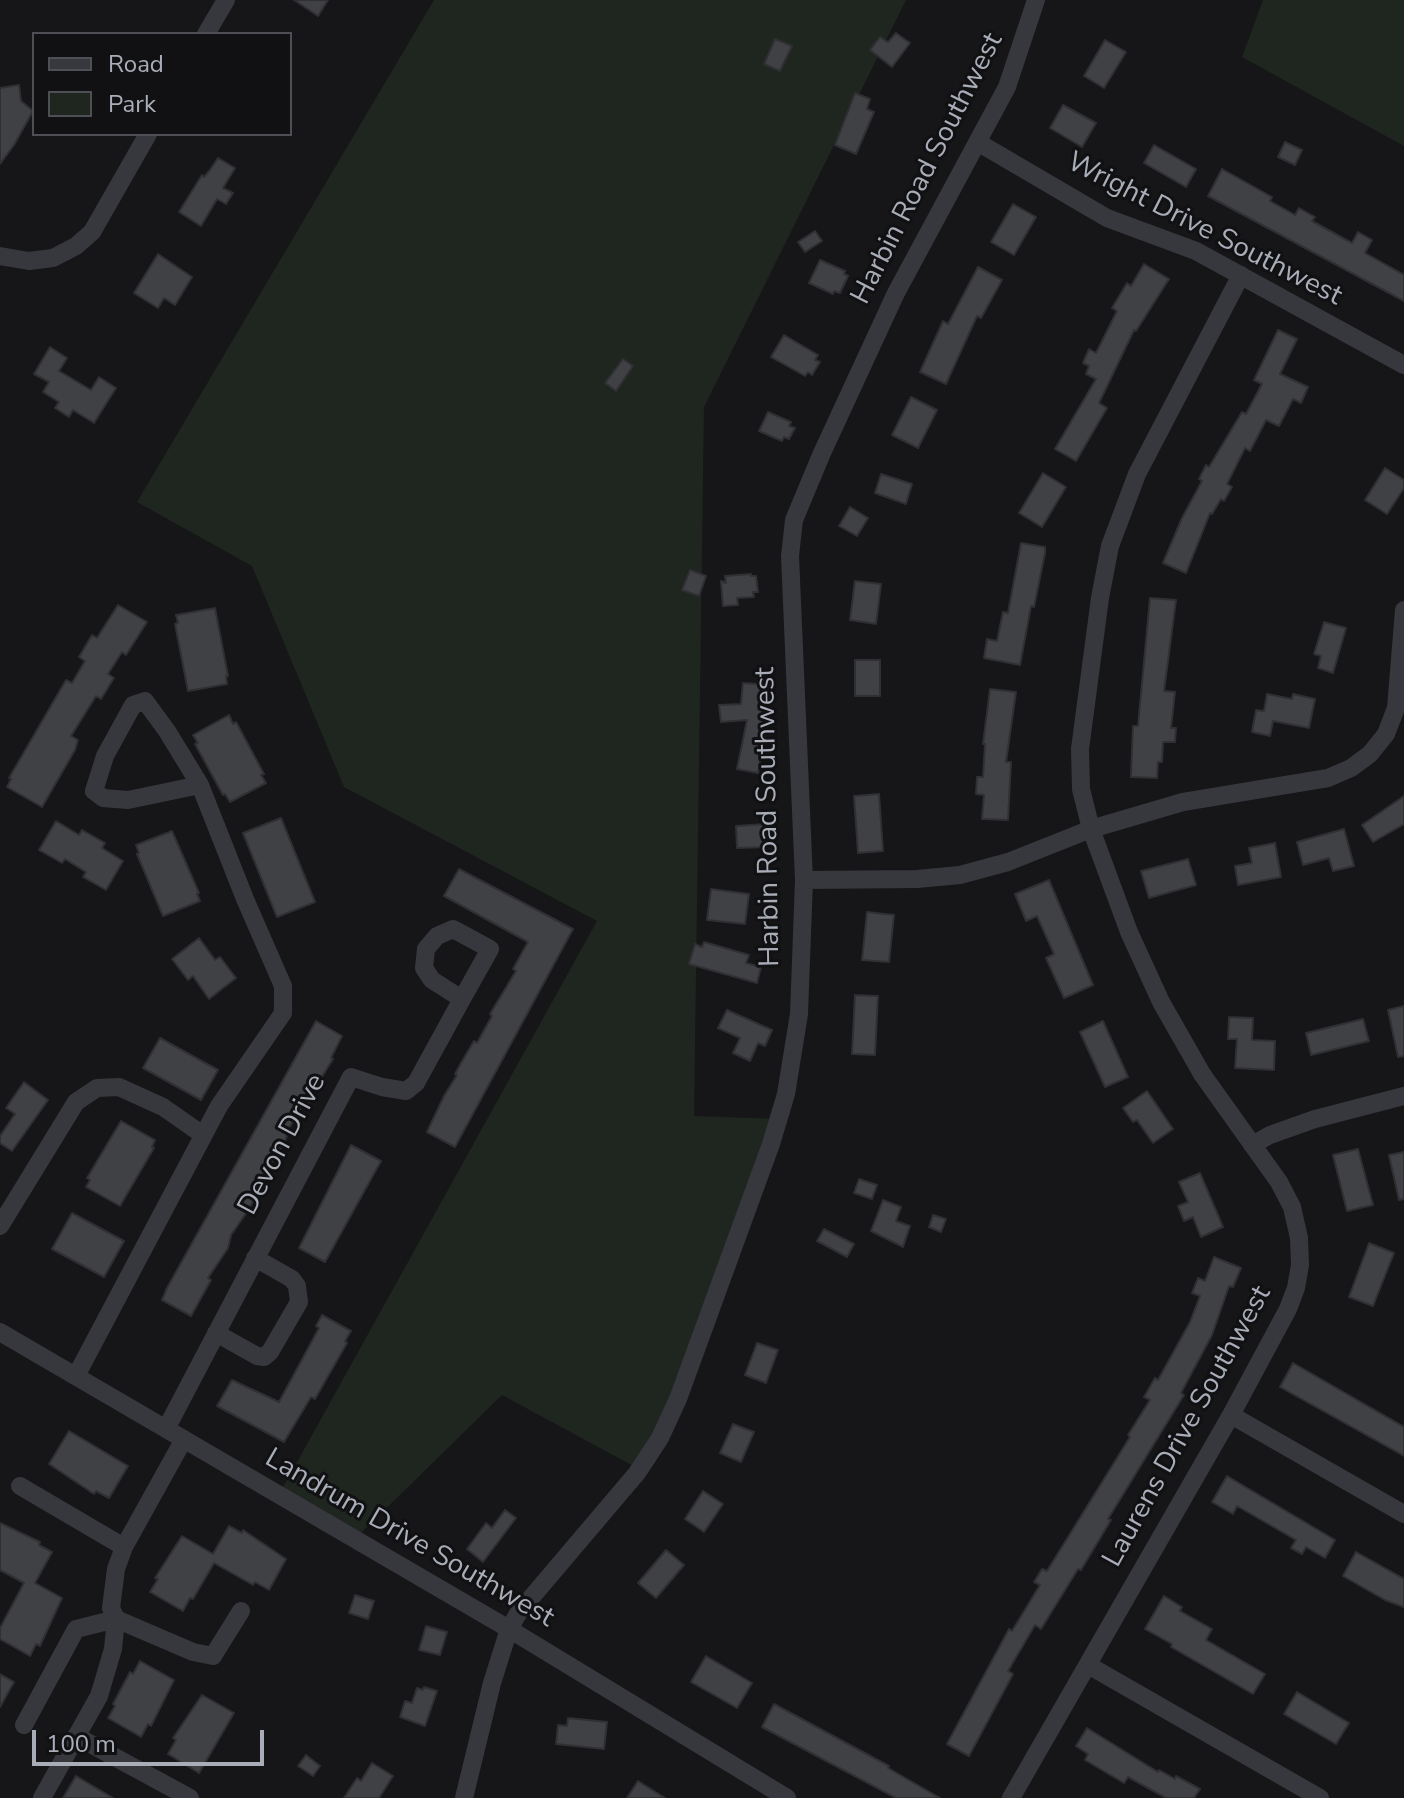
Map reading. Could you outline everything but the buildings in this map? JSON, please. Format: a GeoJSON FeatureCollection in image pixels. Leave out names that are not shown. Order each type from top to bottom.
{"type":"FeatureCollection","features":[{"type":"Feature","properties":{"kind":"street"},"geometry":{"type":"LineString","coordinates":[[207,32],[226,0]]}},
{"type":"Feature","properties":{"kind":"street","name":"Harbin Road Southwest"},"geometry":{"type":"LineString","coordinates":[[464,1798],[492,1683],[509,1629],[519,1612],[637,1473],[660,1438],[678,1399],[771,1144],[786,1094],[799,1014],[804,880],[790,556],[794,520],[896,293],[1007,87],[1036,0]]}},
{"type":"Feature","properties":{"kind":"street"},"geometry":{"type":"LineString","coordinates":[[0,256],[29,261],[53,258],[76,246],[92,232],[147,136]]}},
{"type":"Feature","properties":{"kind":"street","name":"Wright Drive Southwest"},"geometry":{"type":"LineString","coordinates":[[979,143],[1107,218],[1196,251],[1404,365]]}},
{"type":"Feature","properties":{"kind":"street","name":"Laurens Drive Southwest"},"geometry":{"type":"LineString","coordinates":[[1011,1798],[1231,1415],[1288,1309],[1300,1265],[1299,1238],[1292,1207],[1279,1182],[1202,1074],[1161,1002],[1129,932],[1091,829],[1081,789],[1080,749],[1110,546],[1137,474],[1241,275]]}},
{"type":"Feature","properties":{"kind":"street"},"geometry":{"type":"LineString","coordinates":[[804,880],[917,879],[960,875],[1008,862],[1091,829],[1183,802],[1328,778],[1351,768],[1370,754],[1386,734],[1396,708],[1404,610]]}},
{"type":"Feature","properties":{"kind":"street"},"geometry":{"type":"LineString","coordinates":[[76,1376],[219,1106],[283,1013],[283,986],[200,785],[145,701],[133,705],[105,756],[94,791],[103,798],[128,800],[200,785]]}},
{"type":"Feature","properties":{"kind":"street","name":"Devon Drive"},"geometry":{"type":"LineString","coordinates":[[166,1429],[351,1077],[406,1091],[416,1083],[462,999]]}},
{"type":"Feature","properties":{"kind":"street"},"geometry":{"type":"LineString","coordinates":[[0,1226],[76,1102],[97,1088],[119,1087],[163,1107],[203,1135]]}},
{"type":"Feature","properties":{"kind":"street"},"geometry":{"type":"LineString","coordinates":[[1252,1145],[1315,1119],[1404,1096]]}},
{"type":"Feature","properties":{"kind":"street","name":"Devon Drive"},"geometry":{"type":"LineString","coordinates":[[216,1333],[264,1357],[299,1302],[297,1286],[292,1279],[255,1258]]}},
{"type":"Feature","properties":{"kind":"street","name":"Landrum Drive Southwest"},"geometry":{"type":"LineString","coordinates":[[0,1332],[509,1629],[787,1798]]}},
{"type":"Feature","properties":{"kind":"street"},"geometry":{"type":"LineString","coordinates":[[1231,1415],[1404,1514]]}},
{"type":"Feature","properties":{"kind":"street"},"geometry":{"type":"LineString","coordinates":[[42,1798],[99,1696],[113,1649],[116,1619],[111,1608],[116,1569],[124,1547],[184,1439]]}},
{"type":"Feature","properties":{"kind":"street"},"geometry":{"type":"LineString","coordinates":[[20,1486],[124,1547]]}},
{"type":"Feature","properties":{"kind":"street"},"geometry":{"type":"LineString","coordinates":[[24,1725],[76,1629],[116,1619],[193,1652],[213,1656],[241,1611]]}},
{"type":"Feature","properties":{"kind":"street"},"geometry":{"type":"LineString","coordinates":[[1088,1665],[1320,1798]]}},
{"type":"Feature","properties":{"kind":"street"},"geometry":{"type":"LineString","coordinates":[[76,1736],[190,1798]]}},
{"type":"Feature","properties":{"kind":"green space"},"geometry":{"type":"Polygon","coordinates":[[[434,0],[906,0],[704,407],[694,1116],[779,1119],[669,1431],[637,1468],[502,1395],[358,1536],[281,1491],[597,921],[344,787],[252,566],[137,502],[434,0]]]}},
{"type":"Feature","properties":{"kind":"green space"},"geometry":{"type":"Polygon","coordinates":[[[1263,0],[1404,0],[1404,146],[1242,57],[1263,0]]]}}]}
